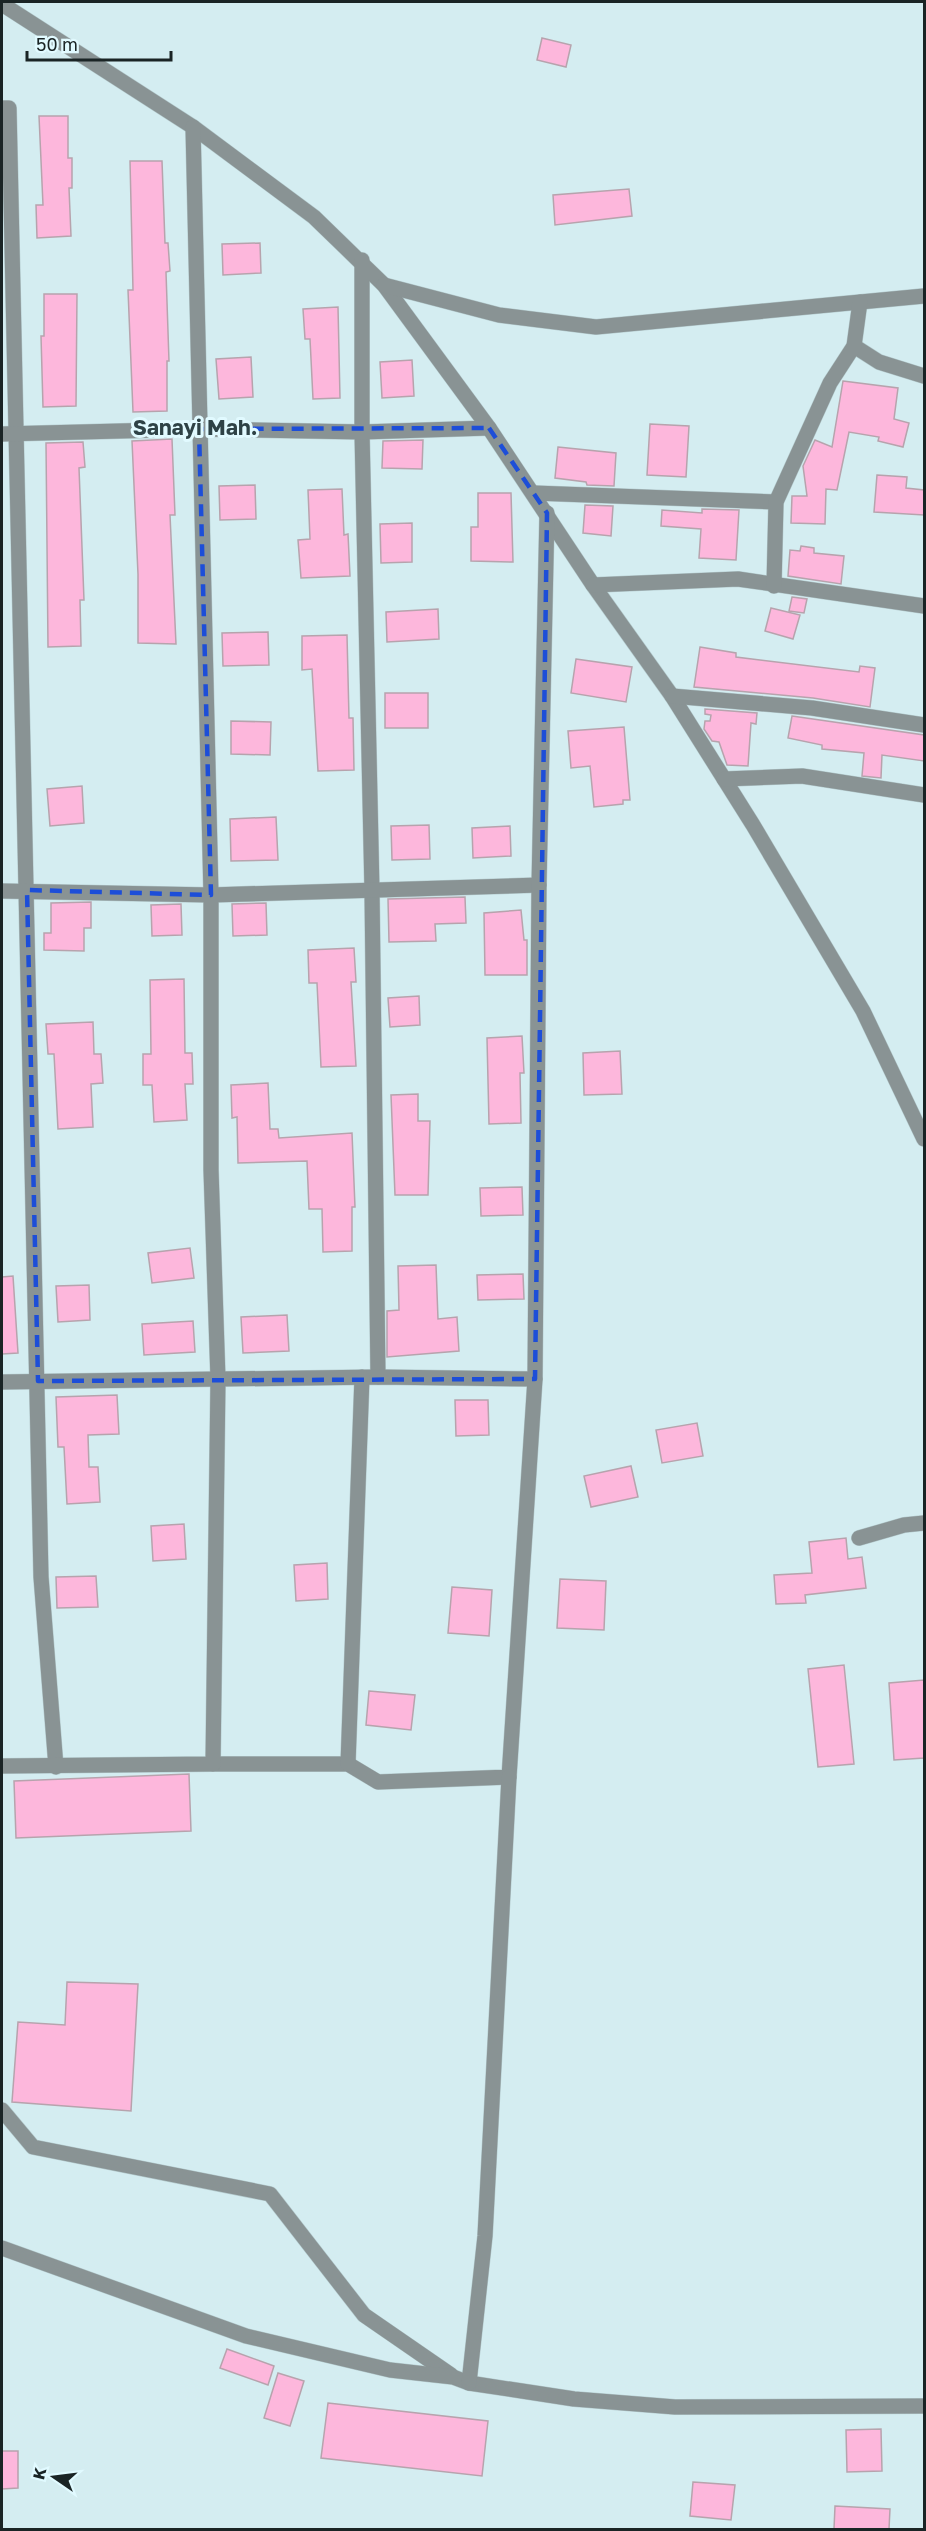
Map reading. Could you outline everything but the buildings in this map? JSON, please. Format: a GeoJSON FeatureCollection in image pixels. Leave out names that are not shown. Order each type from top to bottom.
{"type":"FeatureCollection","features":[{"type":"Feature","properties":{"kind":"street"},"geometry":{"type":"LineString","coordinates":[[2,4],[193,127],[315,216],[362,260],[384,285],[534,493],[593,585],[672,696],[724,778],[863,1011],[924,1139]]}},
{"type":"Feature","properties":{"kind":"street"},"geometry":{"type":"LineString","coordinates":[[2,108],[9,108],[18,434],[41,1577],[56,1767]]}},
{"type":"Feature","properties":{"kind":"street"},"geometry":{"type":"LineString","coordinates":[[193,127],[210,895],[211,1170],[218,1379],[213,1764]]}},
{"type":"Feature","properties":{"kind":"street"},"geometry":{"type":"LineString","coordinates":[[348,1764],[370,1377],[372,891],[362,432],[362,260]]}},
{"type":"Feature","properties":{"kind":"street"},"geometry":{"type":"LineString","coordinates":[[384,285],[499,315],[596,327],[924,296]]}},
{"type":"Feature","properties":{"kind":"street"},"geometry":{"type":"LineString","coordinates":[[774,586],[776,501],[830,383],[854,346],[860,302]]}},
{"type":"Feature","properties":{"kind":"street"},"geometry":{"type":"LineString","coordinates":[[854,346],[879,362],[924,376]]}},
{"type":"Feature","properties":{"kind":"street"},"geometry":{"type":"LineString","coordinates":[[2,434],[199,429],[362,432],[489,428]]}},
{"type":"Feature","properties":{"kind":"street"},"geometry":{"type":"LineString","coordinates":[[534,493],[776,501]]}},
{"type":"Feature","properties":{"kind":"street"},"geometry":{"type":"LineString","coordinates":[[469,2383],[485,2236],[510,1777],[536,1379],[539,885],[547,513]]}},
{"type":"Feature","properties":{"kind":"street"},"geometry":{"type":"LineString","coordinates":[[593,585],[738,579],[924,606]]}},
{"type":"Feature","properties":{"kind":"street"},"geometry":{"type":"LineString","coordinates":[[672,696],[812,708],[924,725]]}},
{"type":"Feature","properties":{"kind":"street"},"geometry":{"type":"LineString","coordinates":[[724,778],[802,776],[924,795]]}},
{"type":"Feature","properties":{"kind":"street"},"geometry":{"type":"LineString","coordinates":[[2,891],[210,895],[539,885]]}},
{"type":"Feature","properties":{"kind":"street"},"geometry":{"type":"LineString","coordinates":[[2,1382],[370,1377],[536,1379]]}},
{"type":"Feature","properties":{"kind":"street"},"geometry":{"type":"LineString","coordinates":[[859,1538],[904,1525],[924,1523]]}},
{"type":"Feature","properties":{"kind":"street"},"geometry":{"type":"LineString","coordinates":[[2,1766],[348,1764],[378,1782],[510,1777]]}},
{"type":"Feature","properties":{"kind":"street"},"geometry":{"type":"LineString","coordinates":[[2,2110],[33,2147],[270,2194],[364,2315],[453,2377]]}},
{"type":"Feature","properties":{"kind":"street"},"geometry":{"type":"LineString","coordinates":[[2,2247],[246,2336],[390,2370],[453,2377],[469,2383],[574,2399],[675,2407],[924,2406]]}},
{"type":"Feature","properties":{"kind":"highlighted area"},"geometry":{"type":"Polygon","coordinates":[[[489,428],[547,513],[535,1379],[38,1381],[27,890],[211,895],[199,429],[489,428]]]}},
{"type":"Feature","properties":{"kind":"district","name":"Sanayi Mah."},"geometry":{"type":"Point","coordinates":[195,427]}}]}
